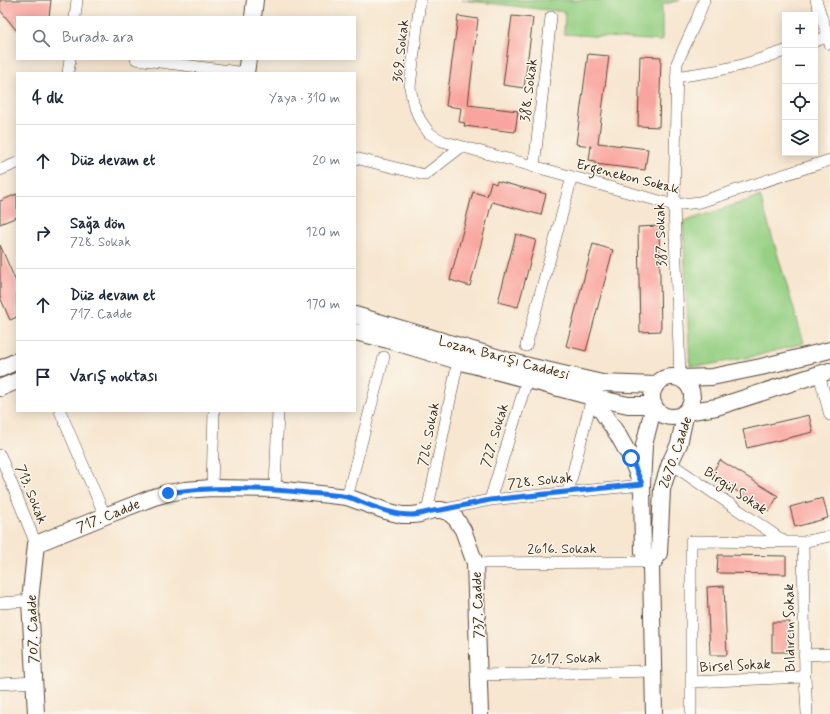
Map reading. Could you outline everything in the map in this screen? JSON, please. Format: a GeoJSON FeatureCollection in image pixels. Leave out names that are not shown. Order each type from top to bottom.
{"type":"FeatureCollection","features":[{"type":"Feature","properties":{"kind":"main road"},"geometry":{"type":"LineString","coordinates":[[253,16],[255,0]]}},
{"type":"Feature","properties":{"kind":"main road"},"geometry":{"type":"LineString","coordinates":[[246,72],[248,60]]}},
{"type":"Feature","properties":{"kind":"main road","name":"Lozan Barışı Caddesi"},"geometry":{"type":"LineString","coordinates":[[356,315],[520,364],[602,383],[656,385]]}},
{"type":"Feature","properties":{"kind":"main road","name":"Lozan Barışı Caddesi"},"geometry":{"type":"LineString","coordinates":[[356,332],[592,397],[628,405],[654,405]]}},
{"type":"Feature","properties":{"kind":"main road"},"geometry":{"type":"LineString","coordinates":[[680,378],[687,383],[690,388],[692,401],[686,412],[674,417],[668,417],[657,410],[652,398],[656,385],[665,378],[712,377],[830,350]]}},
{"type":"Feature","properties":{"kind":"main road"},"geometry":{"type":"LineString","coordinates":[[0,369],[16,362]]}},
{"type":"Feature","properties":{"kind":"main road","name":"2670. Cadde"},"geometry":{"type":"LineString","coordinates":[[650,564],[659,553],[662,489],[670,463],[679,444],[686,412],[717,407],[825,372]]}},
{"type":"Feature","properties":{"kind":"main road"},"geometry":{"type":"LineString","coordinates":[[0,388],[16,381]]}},
{"type":"Feature","properties":{"kind":"main road"},"geometry":{"type":"LineString","coordinates":[[592,397],[618,435],[631,458],[642,484]]}},
{"type":"Feature","properties":{"kind":"main road","name":"2670. Cadde"},"geometry":{"type":"LineString","coordinates":[[654,405],[644,445],[642,484],[643,552],[650,564],[654,714]]}},
{"type":"Feature","properties":{"kind":"main road","name":"717. Cadde"},"geometry":{"type":"LineString","coordinates":[[36,544],[154,498],[168,493],[185,490],[212,488],[275,489],[347,497],[402,515],[412,515],[434,511]]}},
{"type":"Feature","properties":{"kind":"main road","name":"737. Cadde"},"geometry":{"type":"LineString","coordinates":[[434,511],[448,512],[456,519],[463,530],[475,563],[480,714]]}},
{"type":"Feature","properties":{"kind":"main road","name":"707. Cadde"},"geometry":{"type":"LineString","coordinates":[[36,544],[30,601],[36,714]]}},
{"type":"Feature","properties":{"kind":"street"},"geometry":{"type":"LineString","coordinates":[[75,16],[78,0]]}},
{"type":"Feature","properties":{"kind":"street","name":"369. Sokak"},"geometry":{"type":"LineString","coordinates":[[420,0],[410,87],[413,103],[420,120],[429,133],[442,141]]}},
{"type":"Feature","properties":{"kind":"street","name":"387. Sokak"},"geometry":{"type":"LineString","coordinates":[[680,378],[674,205],[676,77],[677,63],[704,0]]}},
{"type":"Feature","properties":{"kind":"street"},"geometry":{"type":"LineString","coordinates":[[816,0],[829,40],[818,41]]}},
{"type":"Feature","properties":{"kind":"street","name":"388. Sokak"},"geometry":{"type":"LineString","coordinates":[[534,167],[551,17]]}},
{"type":"Feature","properties":{"kind":"street"},"geometry":{"type":"LineString","coordinates":[[676,77],[742,65],[782,52]]}},
{"type":"Feature","properties":{"kind":"street"},"geometry":{"type":"LineString","coordinates":[[68,72],[70,60]]}},
{"type":"Feature","properties":{"kind":"street"},"geometry":{"type":"LineString","coordinates":[[144,60],[238,72]]}},
{"type":"Feature","properties":{"kind":"street","name":"Ergenekon Sokak"},"geometry":{"type":"LineString","coordinates":[[442,141],[674,205],[700,202],[830,160]]}},
{"type":"Feature","properties":{"kind":"street"},"geometry":{"type":"LineString","coordinates":[[356,158],[425,174],[461,147]]}},
{"type":"Feature","properties":{"kind":"street"},"geometry":{"type":"LineString","coordinates":[[0,170],[16,163]]}},
{"type":"Feature","properties":{"kind":"street"},"geometry":{"type":"LineString","coordinates":[[526,346],[572,178]]}},
{"type":"Feature","properties":{"kind":"street"},"geometry":{"type":"LineString","coordinates":[[347,497],[384,356]]}},
{"type":"Feature","properties":{"kind":"street","name":"726. Sokak"},"geometry":{"type":"LineString","coordinates":[[434,511],[458,361]]}},
{"type":"Feature","properties":{"kind":"street"},"geometry":{"type":"LineString","coordinates":[[825,372],[830,416]]}},
{"type":"Feature","properties":{"kind":"street","name":"727. Sokak"},"geometry":{"type":"LineString","coordinates":[[490,500],[527,380]]}},
{"type":"Feature","properties":{"kind":"street"},"geometry":{"type":"LineString","coordinates":[[568,492],[592,397]]}},
{"type":"Feature","properties":{"kind":"street"},"geometry":{"type":"LineString","coordinates":[[60,412],[105,516]]}},
{"type":"Feature","properties":{"kind":"street"},"geometry":{"type":"LineString","coordinates":[[212,488],[214,412]]}},
{"type":"Feature","properties":{"kind":"street"},"geometry":{"type":"LineString","coordinates":[[275,489],[278,412]]}},
{"type":"Feature","properties":{"kind":"street","name":"713. Sokak"},"geometry":{"type":"LineString","coordinates":[[0,455],[36,544]]}},
{"type":"Feature","properties":{"kind":"street","name":"Birgül Sokak"},"geometry":{"type":"LineString","coordinates":[[670,463],[785,542]]}},
{"type":"Feature","properties":{"kind":"street","name":"728. Sokak"},"geometry":{"type":"LineString","coordinates":[[434,511],[490,500],[642,484]]}},
{"type":"Feature","properties":{"kind":"street"},"geometry":{"type":"LineString","coordinates":[[691,714],[691,541],[803,542],[830,536]]}},
{"type":"Feature","properties":{"kind":"street","name":"Bıldırcın Sokak"},"geometry":{"type":"LineString","coordinates":[[803,542],[804,655],[807,714]]}},
{"type":"Feature","properties":{"kind":"street","name":"2616. Sokak"},"geometry":{"type":"LineString","coordinates":[[475,563],[650,564]]}},
{"type":"Feature","properties":{"kind":"street"},"geometry":{"type":"LineString","coordinates":[[0,603],[30,601]]}},
{"type":"Feature","properties":{"kind":"street"},"geometry":{"type":"LineString","coordinates":[[804,655],[830,654]]}},
{"type":"Feature","properties":{"kind":"street","name":"2617. Sokak"},"geometry":{"type":"LineString","coordinates":[[479,675],[654,671]]}},
{"type":"Feature","properties":{"kind":"street","name":"Birsel Sokak"},"geometry":{"type":"LineString","coordinates":[[691,682],[805,677]]}},
{"type":"Feature","properties":{"kind":"street"},"geometry":{"type":"LineString","coordinates":[[0,684],[34,682]]}},
{"type":"Feature","properties":{"kind":"green space"},"geometry":{"type":"Polygon","coordinates":[[[462,0],[680,0],[662,5],[662,41],[564,34],[565,12],[462,0]]]}},
{"type":"Feature","properties":{"kind":"green space"},"geometry":{"type":"Polygon","coordinates":[[[760,196],[804,343],[756,356],[701,366],[690,365],[683,222],[760,196]]]}},
{"type":"Feature","properties":{"kind":"building"},"geometry":{"type":"Polygon","coordinates":[[[0,0],[51,0],[49,16],[16,16],[16,30],[0,10],[0,0]]]}},
{"type":"Feature","properties":{"kind":"building"},"geometry":{"type":"Polygon","coordinates":[[[458,16],[478,19],[468,105],[518,111],[515,132],[464,126],[465,123],[459,122],[461,108],[446,106],[458,16]]]}},
{"type":"Feature","properties":{"kind":"building"},"geometry":{"type":"Polygon","coordinates":[[[512,16],[533,18],[524,88],[503,85],[512,16]]]}},
{"type":"Feature","properties":{"kind":"building"},"geometry":{"type":"Polygon","coordinates":[[[588,54],[609,56],[598,143],[648,149],[645,170],[595,164],[595,161],[589,160],[591,146],[576,144],[588,54]]]}},
{"type":"Feature","properties":{"kind":"building"},"geometry":{"type":"Polygon","coordinates":[[[640,56],[661,57],[659,127],[638,126],[640,56]]]}},
{"type":"Feature","properties":{"kind":"building"},"geometry":{"type":"Polygon","coordinates":[[[497,181],[546,194],[541,215],[492,202],[470,286],[450,280],[473,192],[487,196],[491,182],[496,184],[497,181]]]}},
{"type":"Feature","properties":{"kind":"building"},"geometry":{"type":"Polygon","coordinates":[[[16,194],[16,217],[0,224],[0,201],[16,194]]]}},
{"type":"Feature","properties":{"kind":"building"},"geometry":{"type":"Polygon","coordinates":[[[659,226],[661,331],[640,332],[638,227],[659,226]]]}},
{"type":"Feature","properties":{"kind":"building"},"geometry":{"type":"Polygon","coordinates":[[[516,234],[536,240],[518,307],[498,302],[516,234]]]}},
{"type":"Feature","properties":{"kind":"building"},"geometry":{"type":"Polygon","coordinates":[[[593,244],[613,250],[586,351],[566,346],[593,244]]]}},
{"type":"Feature","properties":{"kind":"building"},"geometry":{"type":"Polygon","coordinates":[[[0,245],[16,282],[16,317],[10,320],[0,297],[0,245]]]}},
{"type":"Feature","properties":{"kind":"building"},"geometry":{"type":"Polygon","coordinates":[[[809,415],[813,432],[747,448],[743,430],[809,415]]]}},
{"type":"Feature","properties":{"kind":"building"},"geometry":{"type":"Polygon","coordinates":[[[720,460],[778,496],[769,511],[711,475],[720,460]]]}},
{"type":"Feature","properties":{"kind":"building"},"geometry":{"type":"Polygon","coordinates":[[[823,498],[828,518],[795,527],[790,507],[823,498]]]}},
{"type":"Feature","properties":{"kind":"building"},"geometry":{"type":"Polygon","coordinates":[[[718,555],[786,556],[786,574],[717,573],[718,555]]]}},
{"type":"Feature","properties":{"kind":"building"},"geometry":{"type":"Polygon","coordinates":[[[724,586],[727,655],[710,655],[707,587],[724,586]]]}},
{"type":"Feature","properties":{"kind":"building"},"geometry":{"type":"Polygon","coordinates":[[[772,622],[790,622],[789,652],[772,652],[772,622]]]}},
{"type":"Feature","properties":{"kind":"route"},"geometry":{"type":"LineString","coordinates":[[168,493],[212,488],[275,489],[347,497],[386,511],[402,515],[412,515],[490,500],[642,484],[631,458]]}}]}
